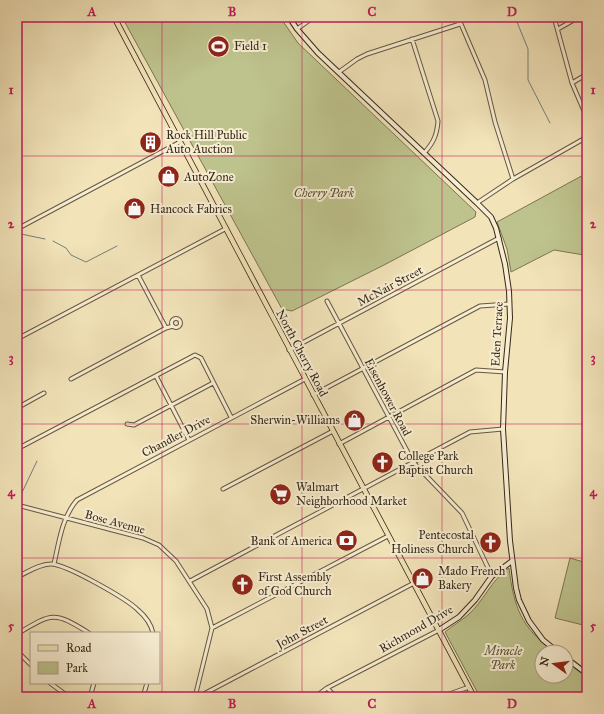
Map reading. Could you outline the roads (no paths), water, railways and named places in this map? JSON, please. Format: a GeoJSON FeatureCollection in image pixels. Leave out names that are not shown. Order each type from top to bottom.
{"type":"FeatureCollection","features":[{"type":"Feature","properties":{"kind":"main road","name":"North Cherry Road"},"geometry":{"type":"LineString","coordinates":[[114,17],[474,697]]}},
{"type":"Feature","properties":{"kind":"street","name":"Eden Terrace"},"geometry":{"type":"LineString","coordinates":[[289,17],[297,29],[339,72],[491,217],[499,238],[507,276],[510,318],[505,372],[503,428],[512,561],[516,588],[523,611],[536,631],[550,644]]}},
{"type":"Feature","properties":{"kind":"street"},"geometry":{"type":"LineString","coordinates":[[297,29],[314,17]]}},
{"type":"Feature","properties":{"kind":"street"},"geometry":{"type":"LineString","coordinates":[[458,17],[485,80],[495,122],[513,179]]}},
{"type":"Feature","properties":{"kind":"street"},"geometry":{"type":"LineString","coordinates":[[554,17],[572,82],[587,118]]}},
{"type":"Feature","properties":{"kind":"street"},"geometry":{"type":"LineString","coordinates":[[558,28],[579,17]]}},
{"type":"Feature","properties":{"kind":"street"},"geometry":{"type":"LineString","coordinates":[[339,72],[357,58],[460,24]]}},
{"type":"Feature","properties":{"kind":"street"},"geometry":{"type":"LineString","coordinates":[[412,39],[438,121],[437,134],[432,144],[424,152]]}},
{"type":"Feature","properties":{"kind":"street"},"geometry":{"type":"LineString","coordinates":[[572,82],[587,74]]}},
{"type":"Feature","properties":{"kind":"street"},"geometry":{"type":"LineString","coordinates":[[476,203],[513,179],[587,137]]}},
{"type":"Feature","properties":{"kind":"street"},"geometry":{"type":"LineString","coordinates":[[17,229],[180,142]]}},
{"type":"Feature","properties":{"kind":"street"},"geometry":{"type":"LineString","coordinates":[[17,339],[225,229]]}},
{"type":"Feature","properties":{"kind":"street","name":"McNair Street"},"geometry":{"type":"LineString","coordinates":[[289,350],[499,238]]}},
{"type":"Feature","properties":{"kind":"street"},"geometry":{"type":"LineString","coordinates":[[138,275],[166,328]]}},
{"type":"Feature","properties":{"kind":"street","name":"Eisenhower Road"},"geometry":{"type":"LineString","coordinates":[[327,301],[413,462],[462,513],[492,576]]}},
{"type":"Feature","properties":{"kind":"street"},"geometry":{"type":"LineString","coordinates":[[313,395],[480,306],[509,304]]}},
{"type":"Feature","properties":{"kind":"street"},"geometry":{"type":"LineString","coordinates":[[71,379],[166,328],[173,326]]}},
{"type":"Feature","properties":{"kind":"street"},"geometry":{"type":"LineString","coordinates":[[17,449],[193,356],[198,355],[202,358],[231,417]]}},
{"type":"Feature","properties":{"kind":"street"},"geometry":{"type":"LineString","coordinates":[[339,444],[476,370],[505,372]]}},
{"type":"Feature","properties":{"kind":"street"},"geometry":{"type":"LineString","coordinates":[[156,376],[189,440]]}},
{"type":"Feature","properties":{"kind":"street","name":"Chandler Drive"},"geometry":{"type":"LineString","coordinates":[[54,564],[66,518],[70,508],[77,500],[305,379]]}},
{"type":"Feature","properties":{"kind":"street"},"geometry":{"type":"LineString","coordinates":[[127,424],[134,425],[213,383]]}},
{"type":"Feature","properties":{"kind":"street"},"geometry":{"type":"LineString","coordinates":[[17,408],[44,393]]}},
{"type":"Feature","properties":{"kind":"street"},"geometry":{"type":"LineString","coordinates":[[190,581],[470,432],[503,428]]}},
{"type":"Feature","properties":{"kind":"street"},"geometry":{"type":"LineString","coordinates":[[223,489],[333,432]]}},
{"type":"Feature","properties":{"kind":"street","name":"Bose Avenue"},"geometry":{"type":"LineString","coordinates":[[17,505],[142,538],[159,546],[176,561],[207,609],[212,628],[196,697]]}},
{"type":"Feature","properties":{"kind":"street"},"geometry":{"type":"LineString","coordinates":[[212,628],[388,536]]}},
{"type":"Feature","properties":{"kind":"street","name":"Richmond Drive"},"geometry":{"type":"LineString","coordinates":[[315,697],[327,688],[439,630],[459,617],[475,600],[492,576],[512,561]]}},
{"type":"Feature","properties":{"kind":"street"},"geometry":{"type":"LineString","coordinates":[[17,577],[44,565],[54,564],[67,568],[126,600],[138,609],[146,618],[153,632]]}},
{"type":"Feature","properties":{"kind":"street","name":"John Street"},"geometry":{"type":"LineString","coordinates":[[196,697],[414,583]]}},
{"type":"Feature","properties":{"kind":"street"},"geometry":{"type":"LineString","coordinates":[[17,634],[39,621],[55,617],[65,618],[87,632]]}},
{"type":"Feature","properties":{"kind":"street"},"geometry":{"type":"LineString","coordinates":[[17,651],[30,664]]}},
{"type":"Feature","properties":{"kind":"street"},"geometry":{"type":"LineString","coordinates":[[574,664],[587,674]]}},
{"type":"Feature","properties":{"kind":"street"},"geometry":{"type":"LineString","coordinates":[[51,684],[65,694],[74,697]]}},
{"type":"Feature","properties":{"kind":"street"},"geometry":{"type":"LineString","coordinates":[[90,697],[94,684]]}},
{"type":"Feature","properties":{"kind":"street"},"geometry":{"type":"LineString","coordinates":[[143,697],[147,684]]}},
{"type":"Feature","properties":{"kind":"street"},"geometry":{"type":"LineString","coordinates":[[441,697],[469,687]]}},
{"type":"Feature","properties":{"kind":"street"},"geometry":{"type":"LineString","coordinates":[[327,688],[336,697]]}},
{"type":"Feature","properties":{"kind":"waterway"},"geometry":{"type":"LineString","coordinates":[[515,17],[528,49],[528,80],[550,123]]}},
{"type":"Feature","properties":{"kind":"waterway"},"geometry":{"type":"LineString","coordinates":[[17,236],[21,234],[45,239]]}},
{"type":"Feature","properties":{"kind":"waterway"},"geometry":{"type":"LineString","coordinates":[[53,241],[66,248],[71,255],[86,262],[117,246]]}},
{"type":"Feature","properties":{"kind":"waterway"},"geometry":{"type":"LineString","coordinates":[[17,503],[37,461]]}},
{"type":"Feature","properties":{"kind":"place","name":"Field 1"},"geometry":{"type":"Point","coordinates":[218,46]}},
{"type":"Feature","properties":{"kind":"place","name":"Rock Hill Public Auto Auction"},"geometry":{"type":"Point","coordinates":[151,142]}},
{"type":"Feature","properties":{"kind":"place","name":"AutoZone"},"geometry":{"type":"Point","coordinates":[169,177]}},
{"type":"Feature","properties":{"kind":"place","name":"Hancock Fabrics"},"geometry":{"type":"Point","coordinates":[135,209]}},
{"type":"Feature","properties":{"kind":"place","name":"Sherwin-Williams"},"geometry":{"type":"Point","coordinates":[355,420]}},
{"type":"Feature","properties":{"kind":"place","name":"College Park Baptist Church"},"geometry":{"type":"Point","coordinates":[383,463]}},
{"type":"Feature","properties":{"kind":"place","name":"Walmart Neighborhood Market"},"geometry":{"type":"Point","coordinates":[281,494]}},
{"type":"Feature","properties":{"kind":"place","name":"Bank of America"},"geometry":{"type":"Point","coordinates":[347,541]}},
{"type":"Feature","properties":{"kind":"place","name":"Pentecostal Holiness Church"},"geometry":{"type":"Point","coordinates":[490,542]}},
{"type":"Feature","properties":{"kind":"place","name":"Mado French Bakery"},"geometry":{"type":"Point","coordinates":[422,578]}},
{"type":"Feature","properties":{"kind":"place","name":"First Assembly of God Church"},"geometry":{"type":"Point","coordinates":[243,584]}},
{"type":"Feature","properties":{"kind":"park label","name":"Cherry Park"},"geometry":{"type":"Point","coordinates":[324,193]}},
{"type":"Feature","properties":{"kind":"park label","name":"Miracle Park"},"geometry":{"type":"Point","coordinates":[503,658]}}]}
